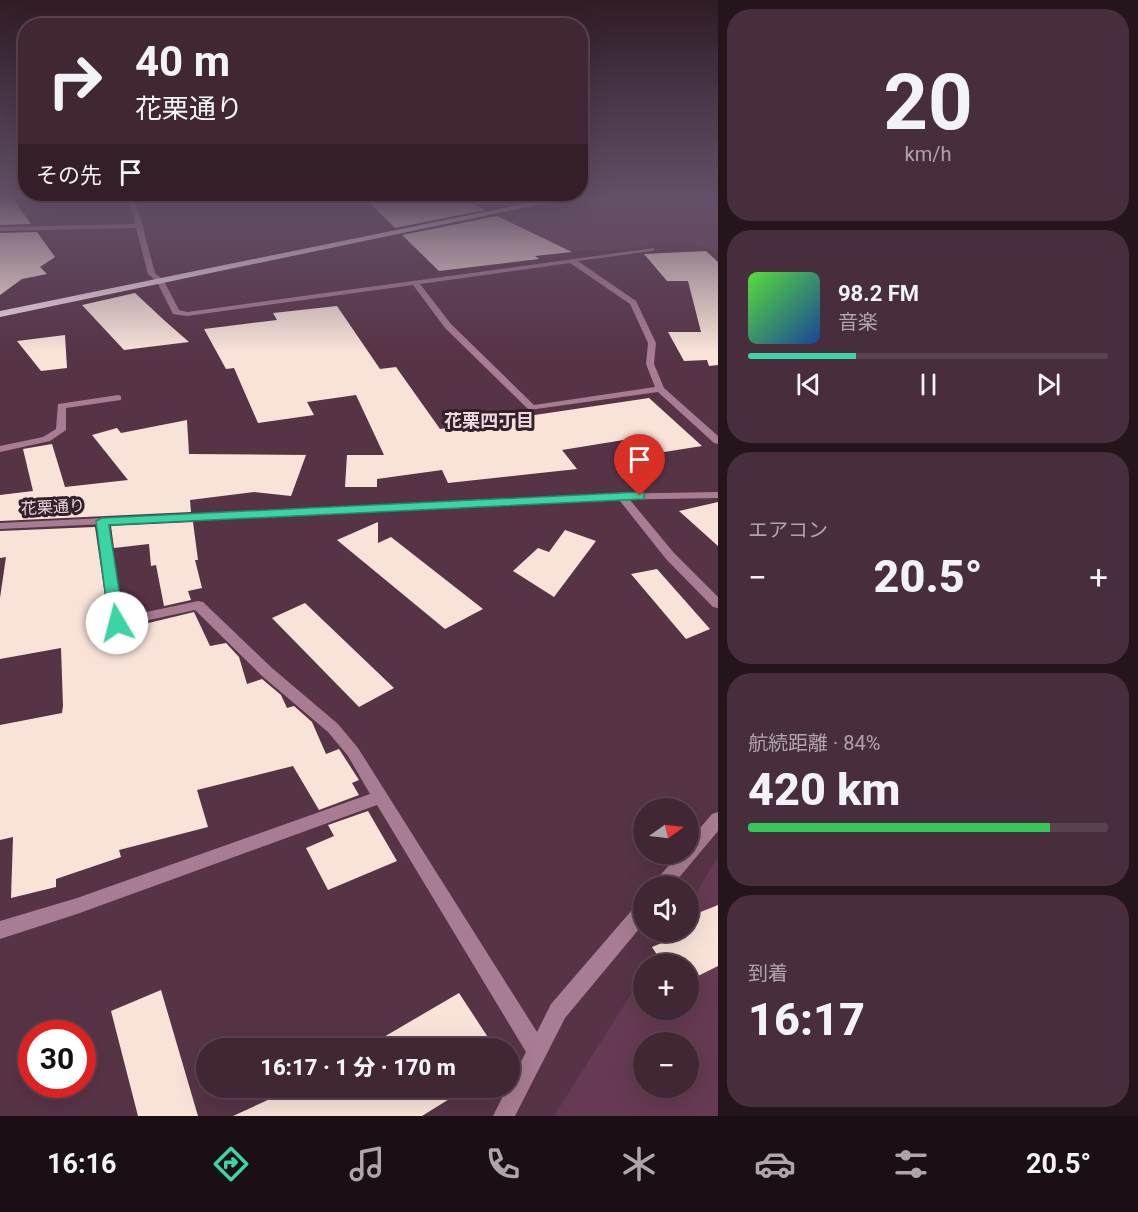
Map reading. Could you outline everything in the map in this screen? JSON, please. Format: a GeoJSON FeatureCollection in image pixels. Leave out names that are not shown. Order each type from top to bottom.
{"type":"FeatureCollection","features":[{"type":"Feature","properties":{"kind":"highway"},"geometry":{"type":"LineString","coordinates":[[0,314],[295,248]]}},
{"type":"Feature","properties":{"kind":"highway"},"geometry":{"type":"LineString","coordinates":[[0,304],[156,278],[309,248]]}},
{"type":"Feature","properties":{"kind":"street"},"geometry":{"type":"LineString","coordinates":[[147,248],[156,278],[176,312],[187,314],[652,249]]}},
{"type":"Feature","properties":{"kind":"street"},"geometry":{"type":"LineString","coordinates":[[571,260],[633,303],[652,343],[650,364],[660,389],[718,441]]}},
{"type":"Feature","properties":{"kind":"street"},"geometry":{"type":"LineString","coordinates":[[415,282],[448,326],[532,408],[660,389]]}},
{"type":"Feature","properties":{"kind":"street"},"geometry":{"type":"LineString","coordinates":[[0,449],[46,439],[61,430],[61,406],[118,398]]}},
{"type":"Feature","properties":{"kind":"street","name":"花栗通り"},"geometry":{"type":"LineString","coordinates":[[0,526],[621,496],[718,495]]}},
{"type":"Feature","properties":{"kind":"street"},"geometry":{"type":"LineString","coordinates":[[621,496],[670,556],[718,604]]}},
{"type":"Feature","properties":{"kind":"street"},"geometry":{"type":"LineString","coordinates":[[102,521],[117,623],[198,605],[267,672],[333,728],[353,752],[536,1049]]}},
{"type":"Feature","properties":{"kind":"street"},"geometry":{"type":"LineString","coordinates":[[0,930],[77,906],[379,797]]}},
{"type":"Feature","properties":{"kind":"street"},"geometry":{"type":"LineString","coordinates":[[670,876],[718,819]]}},
{"type":"Feature","properties":{"kind":"street"},"geometry":{"type":"LineString","coordinates":[[504,1116],[536,1049],[558,1011],[633,922]]}},
{"type":"Feature","properties":{"kind":"shaded area"},"geometry":{"type":"Polygon","coordinates":[[[556,248],[628,248],[599,252],[594,249],[561,252],[556,248]]]}},
{"type":"Feature","properties":{"kind":"shaded area"},"geometry":{"type":"Polygon","coordinates":[[[718,857],[718,1116],[554,1116],[633,991],[633,1020],[699,1020],[699,954],[657,954],[664,942],[699,942],[699,888],[718,857]]]}},
{"type":"Feature","properties":{"kind":"building"},"geometry":{"type":"Polygon","coordinates":[[[0,248],[49,248],[55,257],[40,267],[47,274],[22,279],[0,295],[0,248]]]}},
{"type":"Feature","properties":{"kind":"building"},"geometry":{"type":"Polygon","coordinates":[[[415,248],[564,248],[572,252],[535,256],[539,259],[439,271],[415,248]]]}},
{"type":"Feature","properties":{"kind":"building"},"geometry":{"type":"Polygon","coordinates":[[[706,251],[718,262],[718,365],[709,366],[707,360],[684,361],[668,332],[701,332],[688,281],[667,281],[644,254],[706,251]]]}},
{"type":"Feature","properties":{"kind":"building"},"geometry":{"type":"Polygon","coordinates":[[[135,293],[189,342],[124,350],[82,305],[135,293]]]}},
{"type":"Feature","properties":{"kind":"building"},"geometry":{"type":"Polygon","coordinates":[[[337,306],[380,369],[396,367],[440,429],[649,398],[702,446],[658,453],[642,437],[562,450],[577,469],[448,483],[442,470],[377,479],[377,487],[345,487],[347,455],[384,455],[356,395],[307,402],[314,415],[258,423],[234,368],[226,369],[204,329],[277,320],[273,313],[337,306]]]}},
{"type":"Feature","properties":{"kind":"building"},"geometry":{"type":"Polygon","coordinates":[[[65,335],[67,368],[41,371],[17,341],[65,335]]]}},
{"type":"Feature","properties":{"kind":"building"},"geometry":{"type":"Polygon","coordinates":[[[187,420],[189,454],[306,455],[291,496],[254,492],[190,500],[191,512],[0,521],[0,495],[33,491],[23,449],[52,444],[65,487],[128,480],[92,435],[117,428],[121,433],[187,420]]]}},
{"type":"Feature","properties":{"kind":"building"},"geometry":{"type":"Polygon","coordinates":[[[718,502],[718,546],[679,511],[718,502]]]}},
{"type":"Feature","properties":{"kind":"building"},"geometry":{"type":"Polygon","coordinates":[[[193,522],[198,560],[195,560],[202,588],[188,591],[191,600],[164,606],[156,565],[151,566],[149,544],[114,548],[111,526],[193,522]]]}},
{"type":"Feature","properties":{"kind":"building"},"geometry":{"type":"Polygon","coordinates":[[[378,522],[378,543],[391,537],[483,609],[445,629],[337,540],[378,522]]]}},
{"type":"Feature","properties":{"kind":"building"},"geometry":{"type":"Polygon","coordinates":[[[95,527],[106,603],[107,633],[194,612],[210,646],[226,643],[239,657],[247,684],[262,679],[281,695],[287,708],[294,706],[312,722],[326,754],[339,749],[359,780],[352,783],[359,795],[319,810],[293,766],[197,790],[208,827],[119,850],[121,857],[56,879],[56,887],[11,898],[13,837],[0,840],[0,725],[62,713],[63,706],[61,648],[0,659],[0,598],[6,557],[0,558],[0,531],[95,527]]]}},
{"type":"Feature","properties":{"kind":"building"},"geometry":{"type":"Polygon","coordinates":[[[565,530],[596,541],[554,597],[513,571],[538,548],[549,552],[565,530]]]}},
{"type":"Feature","properties":{"kind":"building"},"geometry":{"type":"Polygon","coordinates":[[[657,569],[710,629],[686,639],[631,574],[657,569]]]}},
{"type":"Feature","properties":{"kind":"building"},"geometry":{"type":"Polygon","coordinates":[[[305,603],[394,688],[359,707],[272,618],[305,603]]]}},
{"type":"Feature","properties":{"kind":"building"},"geometry":{"type":"Polygon","coordinates":[[[368,811],[397,861],[328,890],[306,848],[334,836],[328,825],[368,811]]]}},
{"type":"Feature","properties":{"kind":"building"},"geometry":{"type":"Polygon","coordinates":[[[718,905],[718,966],[699,976],[699,954],[657,954],[652,947],[664,942],[699,942],[699,913],[718,905]]]}},
{"type":"Feature","properties":{"kind":"building"},"geometry":{"type":"Polygon","coordinates":[[[161,990],[198,1116],[138,1116],[111,1011],[161,990]]]}},
{"type":"Feature","properties":{"kind":"building"},"geometry":{"type":"Polygon","coordinates":[[[459,993],[488,1038],[382,1038],[459,993]]]}},
{"type":"Feature","properties":{"kind":"building"},"geometry":{"type":"Polygon","coordinates":[[[272,1098],[451,1098],[422,1116],[233,1116],[272,1098]]]}},
{"type":"Feature","properties":{"kind":"district","name":"花栗四丁目"},"geometry":{"type":"Point","coordinates":[489,420]}},
{"type":"Feature","properties":{"kind":"route"},"geometry":{"type":"LineString","coordinates":[[117,623],[102,521],[640,496]]}}]}
